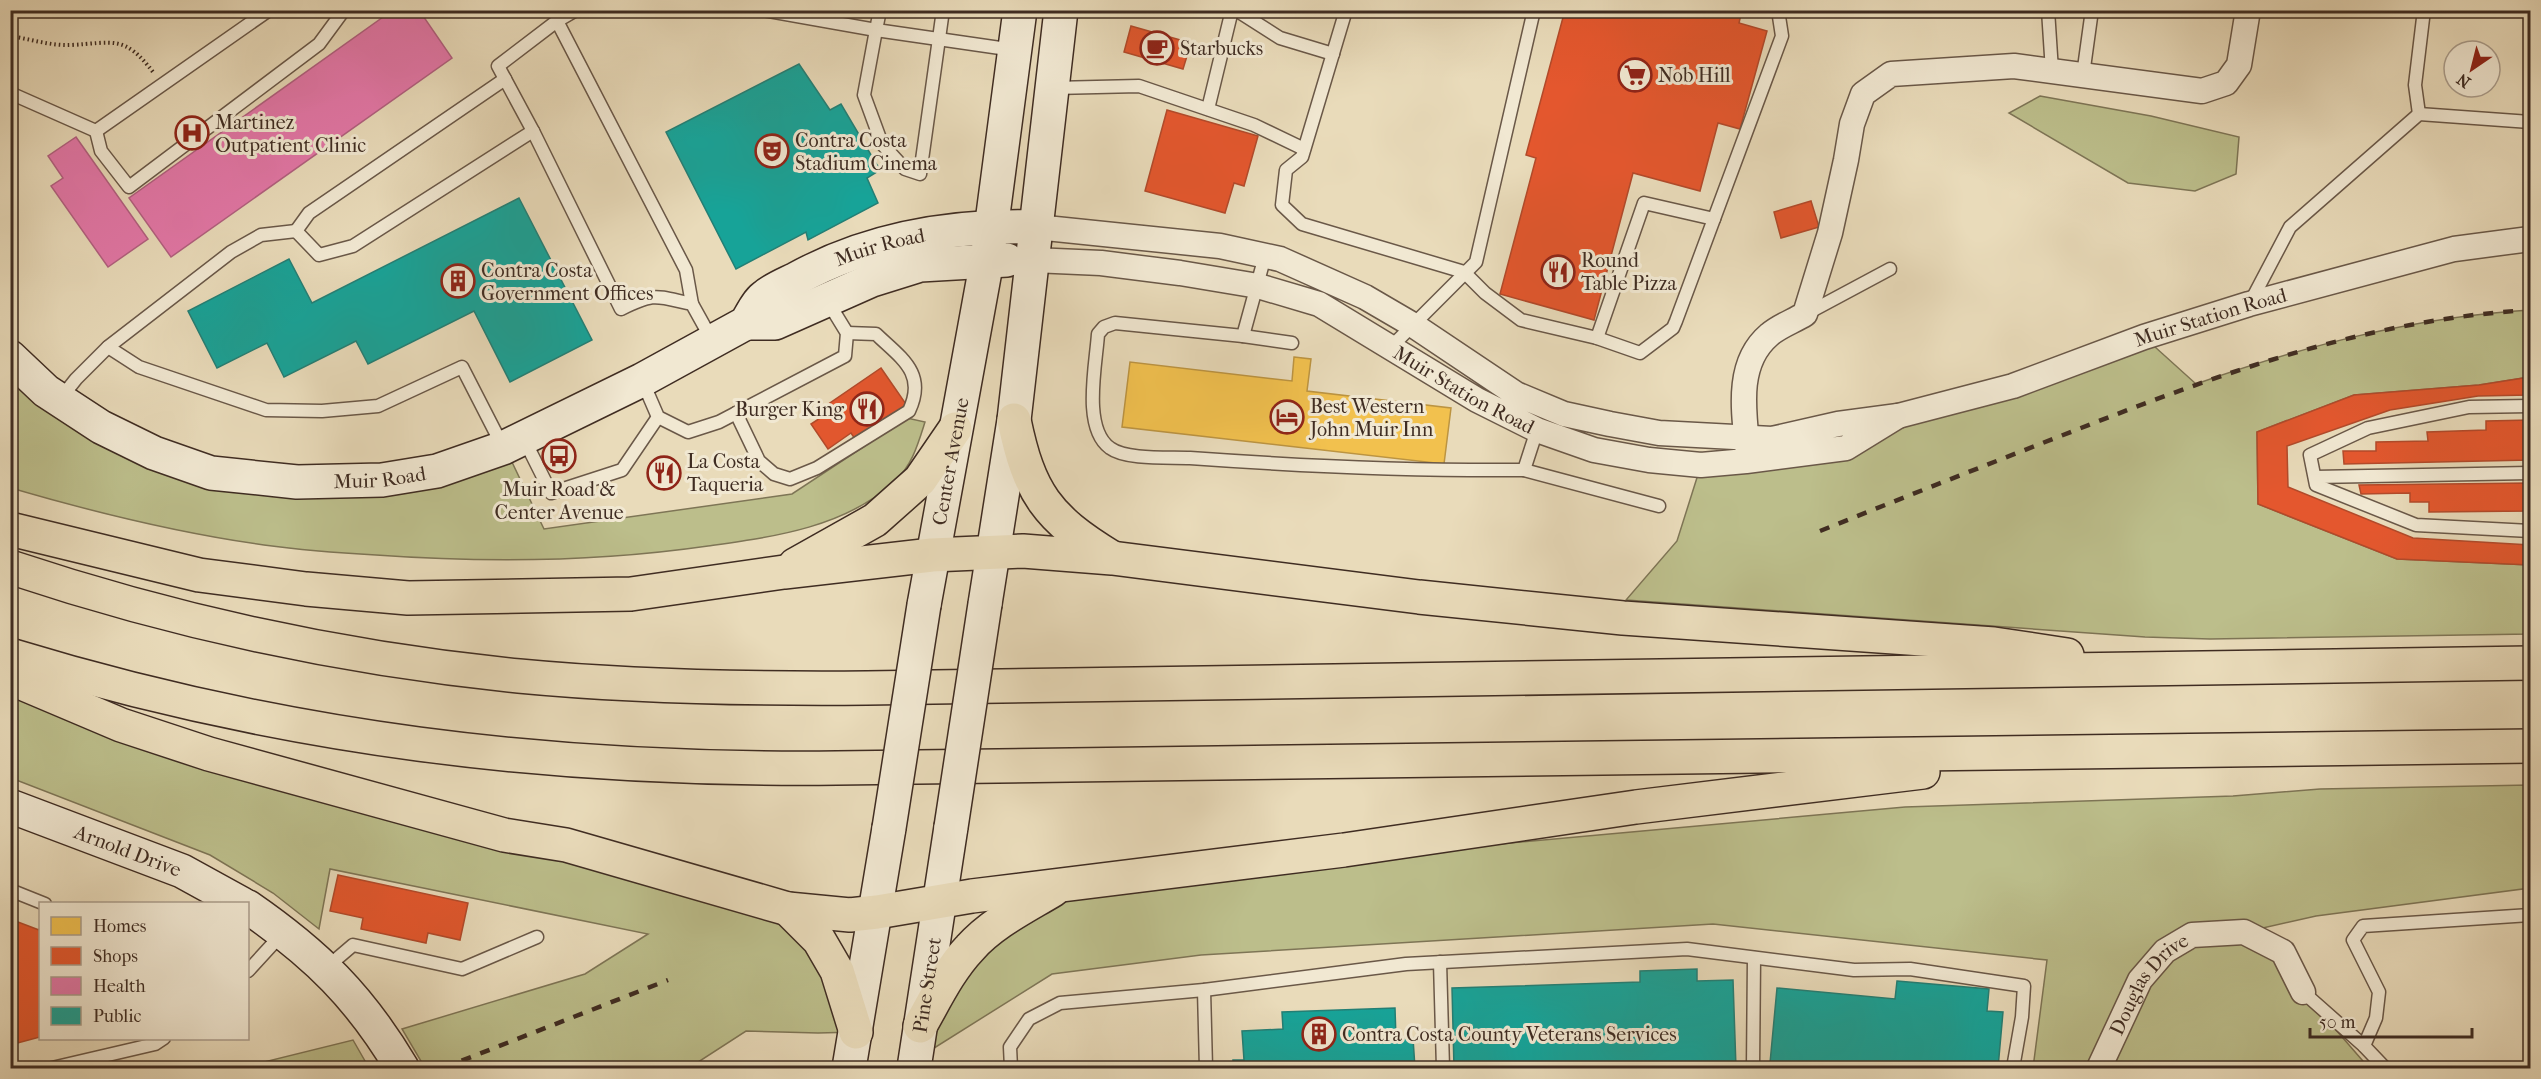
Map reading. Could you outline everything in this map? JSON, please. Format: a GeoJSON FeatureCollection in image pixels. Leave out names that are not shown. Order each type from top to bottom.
{"type":"FeatureCollection","features":[{"type":"Feature","properties":{"kind":"highway"},"geometry":{"type":"LineString","coordinates":[[1014,420],[1029,479],[1042,500],[1057,518],[1084,541],[1112,558]]}},
{"type":"Feature","properties":{"kind":"highway"},"geometry":{"type":"LineString","coordinates":[[784,572],[875,520],[920,480],[955,429]]}},
{"type":"Feature","properties":{"kind":"highway"},"geometry":{"type":"LineString","coordinates":[[10,529],[199,575],[306,589],[408,598],[631,594],[784,572],[994,550],[1112,558],[1419,597],[1612,616],[1994,644],[2167,669]]}},
{"type":"Feature","properties":{"kind":"highway"},"geometry":{"type":"LineString","coordinates":[[10,567],[171,614],[319,647],[417,664],[517,676],[664,686],[857,688],[2530,663]]}},
{"type":"Feature","properties":{"kind":"highway"},"geometry":{"type":"LineString","coordinates":[[10,655],[137,690],[295,725],[452,750],[632,765],[795,768],[2530,746]]}},
{"type":"Feature","properties":{"kind":"highway"},"geometry":{"type":"LineString","coordinates":[[10,678],[121,725],[209,754],[504,835],[566,845],[788,909],[850,915],[1062,884],[1344,850],[1636,807],[2087,752]]}},
{"type":"Feature","properties":{"kind":"highway"},"geometry":{"type":"LineString","coordinates":[[920,1026],[952,971],[970,947],[1016,912],[1062,884]]}},
{"type":"Feature","properties":{"kind":"highway"},"geometry":{"type":"LineString","coordinates":[[788,909],[819,940],[837,971],[856,1032]]}},
{"type":"Feature","properties":{"kind":"street","name":"Center Avenue"},"geometry":{"type":"LineString","coordinates":[[877,912],[932,555],[987,260],[1020,10]]}},
{"type":"Feature","properties":{"kind":"street"},"geometry":{"type":"LineString","coordinates":[[939,901],[1014,420],[1061,10]]}},
{"type":"Feature","properties":{"kind":"street"},"geometry":{"type":"LineString","coordinates":[[1748,450],[1744,385],[1749,360],[1769,335],[1805,314],[1830,233],[1852,124],[1863,94],[1891,74],[2014,66],[2202,91],[2226,83],[2238,65],[2248,10]]}},
{"type":"Feature","properties":{"kind":"street","name":"Muir Road"},"geometry":{"type":"LineString","coordinates":[[10,357],[58,401],[101,427],[154,453],[211,473],[297,482],[382,480],[437,471],[514,444],[713,342],[746,323],[763,297],[813,270],[859,252],[939,231],[992,226],[1036,227]]}},
{"type":"Feature","properties":{"kind":"street","name":"Muir Station Road"},"geometry":{"type":"LineString","coordinates":[[1036,227],[1220,246],[1280,259],[1365,297],[1413,325],[1516,394],[1564,414],[1748,450],[1846,448],[1898,416],[2013,386],[2144,337],[2249,304],[2454,249],[2530,239]]}},
{"type":"Feature","properties":{"kind":"street","name":"Muir Road"},"geometry":{"type":"LineString","coordinates":[[746,323],[775,323],[872,280],[920,265],[987,260],[1033,260]]}},
{"type":"Feature","properties":{"kind":"street","name":"Muir Station Road"},"geometry":{"type":"LineString","coordinates":[[1033,260],[1101,263],[1258,286],[1319,304],[1477,400],[1537,430],[1594,450],[1649,460],[1701,465],[1748,450]]}},
{"type":"Feature","properties":{"kind":"street","name":"Arnold Drive"},"geometry":{"type":"LineString","coordinates":[[10,806],[182,871],[240,902]]}},
{"type":"Feature","properties":{"kind":"street","name":"Pine Street"},"geometry":{"type":"LineString","coordinates":[[914,1068],[939,901]]}},
{"type":"Feature","properties":{"kind":"street"},"geometry":{"type":"LineString","coordinates":[[249,908],[284,932],[326,968],[359,1003],[385,1039],[402,1068]]}},
{"type":"Feature","properties":{"kind":"street"},"geometry":{"type":"LineString","coordinates":[[849,1068],[877,912]]}},
{"type":"Feature","properties":{"kind":"street","name":"Douglas Drive"},"geometry":{"type":"LineString","coordinates":[[2099,1068],[2140,980],[2165,951],[2192,935],[2244,932],[2283,952],[2302,992]]}},
{"type":"Feature","properties":{"kind":"lane"},"geometry":{"type":"LineString","coordinates":[[96,131],[269,10]]}},
{"type":"Feature","properties":{"kind":"lane"},"geometry":{"type":"LineString","coordinates":[[96,131],[101,152],[129,187],[319,44],[344,10]]}},
{"type":"Feature","properties":{"kind":"lane"},"geometry":{"type":"LineString","coordinates":[[576,10],[557,21],[498,66],[533,131],[621,309],[647,297],[658,296],[692,303]]}},
{"type":"Feature","properties":{"kind":"lane"},"geometry":{"type":"LineString","coordinates":[[762,10],[876,30],[1016,50]]}},
{"type":"Feature","properties":{"kind":"lane"},"geometry":{"type":"LineString","coordinates":[[880,10],[864,95],[882,144],[905,169],[920,174],[943,10]]}},
{"type":"Feature","properties":{"kind":"lane"},"geometry":{"type":"LineString","coordinates":[[1208,109],[1234,10],[1280,38],[1333,54]]}},
{"type":"Feature","properties":{"kind":"lane"},"geometry":{"type":"LineString","coordinates":[[1346,10],[1302,157],[1286,170],[1282,205],[1302,224],[1464,272],[1485,293],[1521,320],[1597,338],[1640,353],[1673,328],[1782,36],[1778,10]]}},
{"type":"Feature","properties":{"kind":"lane"},"geometry":{"type":"LineString","coordinates":[[1391,347],[1476,262],[1534,10]]}},
{"type":"Feature","properties":{"kind":"lane"},"geometry":{"type":"LineString","coordinates":[[2048,10],[2052,71]]}},
{"type":"Feature","properties":{"kind":"lane"},"geometry":{"type":"LineString","coordinates":[[2083,75],[2092,10]]}},
{"type":"Feature","properties":{"kind":"lane"},"geometry":{"type":"LineString","coordinates":[[2419,114],[2415,85],[2424,10]]}},
{"type":"Feature","properties":{"kind":"lane"},"geometry":{"type":"LineString","coordinates":[[557,21],[686,270],[692,303],[713,342]]}},
{"type":"Feature","properties":{"kind":"lane"},"geometry":{"type":"LineString","coordinates":[[58,401],[108,347],[231,252],[261,235],[296,231],[309,213],[505,79]]}},
{"type":"Feature","properties":{"kind":"lane"},"geometry":{"type":"LineString","coordinates":[[1053,88],[1139,86],[1254,125],[1304,149]]}},
{"type":"Feature","properties":{"kind":"lane"},"geometry":{"type":"LineString","coordinates":[[10,93],[96,131]]}},
{"type":"Feature","properties":{"kind":"lane"},"geometry":{"type":"LineString","coordinates":[[2249,304],[2290,227],[2419,114],[2530,122]]}},
{"type":"Feature","properties":{"kind":"lane"},"geometry":{"type":"LineString","coordinates":[[296,231],[319,255],[353,246],[533,131]]}},
{"type":"Feature","properties":{"kind":"lane"},"geometry":{"type":"LineString","coordinates":[[1597,338],[1644,203],[1714,219]]}},
{"type":"Feature","properties":{"kind":"lane"},"geometry":{"type":"LineString","coordinates":[[1243,336],[1265,256]]}},
{"type":"Feature","properties":{"kind":"lane"},"geometry":{"type":"LineString","coordinates":[[1805,314],[1890,269]]}},
{"type":"Feature","properties":{"kind":"lane"},"geometry":{"type":"LineString","coordinates":[[642,380],[658,417],[688,432],[719,422],[845,356],[847,333],[826,299]]}},
{"type":"Feature","properties":{"kind":"lane"},"geometry":{"type":"LineString","coordinates":[[1292,343],[1115,323],[1104,327],[1098,334],[1094,428],[1109,447],[1124,454],[1446,470],[1524,470],[1659,506]]}},
{"type":"Feature","properties":{"kind":"lane"},"geometry":{"type":"LineString","coordinates":[[736,413],[759,461],[774,474],[790,479],[817,468],[909,411],[916,396],[916,378],[907,364],[876,334],[847,333]]}},
{"type":"Feature","properties":{"kind":"lane"},"geometry":{"type":"LineString","coordinates":[[108,347],[140,368],[266,410],[322,411],[378,406],[462,367],[514,444],[551,493],[622,470],[658,417]]}},
{"type":"Feature","properties":{"kind":"lane"},"geometry":{"type":"LineString","coordinates":[[2530,406],[2469,407],[2368,428],[2310,455],[2316,485],[2416,525],[2530,531]]}},
{"type":"Feature","properties":{"kind":"lane"},"geometry":{"type":"LineString","coordinates":[[1524,470],[1537,430]]}},
{"type":"Feature","properties":{"kind":"lane"},"geometry":{"type":"LineString","coordinates":[[2315,477],[2530,473]]}},
{"type":"Feature","properties":{"kind":"lane"},"geometry":{"type":"LineString","coordinates":[[10,890],[42,902]]}},
{"type":"Feature","properties":{"kind":"lane"},"geometry":{"type":"LineString","coordinates":[[2364,1047],[2376,1018],[2379,992],[2354,940],[2363,926],[2530,915]]}},
{"type":"Feature","properties":{"kind":"lane"},"geometry":{"type":"LineString","coordinates":[[249,970],[284,932]]}},
{"type":"Feature","properties":{"kind":"lane"},"geometry":{"type":"LineString","coordinates":[[326,968],[353,945],[462,969],[537,937]]}},
{"type":"Feature","properties":{"kind":"lane"},"geometry":{"type":"LineString","coordinates":[[1011,1068],[1010,1047],[1029,1019],[1060,1003],[1204,990],[1406,964],[1687,949],[1854,970],[1910,969],[2024,986],[2022,1017],[2013,1068]]}},
{"type":"Feature","properties":{"kind":"lane"},"geometry":{"type":"LineString","coordinates":[[1753,1068],[1754,958]]}},
{"type":"Feature","properties":{"kind":"lane"},"geometry":{"type":"LineString","coordinates":[[1440,962],[1443,1068]]}},
{"type":"Feature","properties":{"kind":"lane"},"geometry":{"type":"LineString","coordinates":[[1204,990],[1206,1068]]}},
{"type":"Feature","properties":{"kind":"lane"},"geometry":{"type":"LineString","coordinates":[[2302,992],[2385,1068]]}},
{"type":"Feature","properties":{"kind":"lane"},"geometry":{"type":"LineString","coordinates":[[52,1068],[155,1044],[161,1040]]}},
{"type":"Feature","properties":{"kind":"path"},"geometry":{"type":"LineString","coordinates":[[10,36],[70,45],[110,41],[123,43],[145,61],[164,85]]}},
{"type":"Feature","properties":{"kind":"green space"},"geometry":{"type":"Polygon","coordinates":[[[2040,96],[2151,116],[2239,137],[2236,174],[2195,191],[2128,183],[2009,113],[2040,96]]]}},
{"type":"Feature","properties":{"kind":"green space"},"geometry":{"type":"Polygon","coordinates":[[[2530,310],[2530,377],[2479,385],[2354,395],[2257,432],[2258,504],[2397,559],[2530,565],[2530,634],[2210,639],[2145,637],[1626,600],[1677,541],[1701,465],[1846,448],[2144,337],[2196,384],[2278,357],[2360,335],[2444,319],[2530,310]]]}},
{"type":"Feature","properties":{"kind":"green space"},"geometry":{"type":"Polygon","coordinates":[[[28,375],[211,473],[510,458],[544,529],[792,494],[907,418],[925,422],[910,462],[894,482],[874,498],[853,510],[806,528],[732,543],[625,555],[542,560],[418,558],[305,550],[232,540],[136,521],[11,488],[11,388],[28,375]]]}},
{"type":"Feature","properties":{"kind":"green space"},"geometry":{"type":"Polygon","coordinates":[[[10,678],[788,909],[856,1032],[746,1031],[689,1068],[425,1068],[402,1029],[585,974],[648,934],[330,869],[319,929],[273,893],[210,855],[11,778],[10,678]]]}},
{"type":"Feature","properties":{"kind":"green space"},"geometry":{"type":"Polygon","coordinates":[[[2530,785],[2530,888],[2316,916],[2245,932],[2283,952],[2303,992],[2369,1068],[2033,1068],[2047,960],[1713,924],[1201,955],[1052,974],[915,1060],[952,971],[1062,884],[1905,807],[2233,796],[2320,789],[2530,785]]]}},
{"type":"Feature","properties":{"kind":"green space"},"geometry":{"type":"Polygon","coordinates":[[[353,1040],[369,1068],[240,1068],[353,1040]]]}},
{"type":"Feature","properties":{"kind":"building: Homes","name":"Best Western John Muir Inn"},"geometry":{"type":"Polygon","coordinates":[[[1294,357],[1311,359],[1307,391],[1451,408],[1444,464],[1122,427],[1130,362],[1292,381],[1294,357]]]}},
{"type":"Feature","properties":{"kind":"building: Shops"},"geometry":{"type":"Polygon","coordinates":[[[1565,10],[1742,10],[1739,23],[1767,31],[1740,129],[1718,123],[1700,191],[1633,173],[1594,320],[1500,294],[1536,158],[1526,155],[1565,10]]]}},
{"type":"Feature","properties":{"kind":"building: Shops","name":"Starbucks"},"geometry":{"type":"Polygon","coordinates":[[[1131,26],[1191,43],[1183,69],[1124,52],[1131,26]]]}},
{"type":"Feature","properties":{"kind":"building: Shops"},"geometry":{"type":"Polygon","coordinates":[[[1167,110],[1258,136],[1244,186],[1234,183],[1225,213],[1145,191],[1167,110]]]}},
{"type":"Feature","properties":{"kind":"building: Shops"},"geometry":{"type":"Polygon","coordinates":[[[1811,201],[1819,227],[1781,238],[1774,212],[1811,201]]]}},
{"type":"Feature","properties":{"kind":"building: Shops","name":"Burger King"},"geometry":{"type":"Polygon","coordinates":[[[881,368],[908,407],[857,442],[851,433],[828,449],[811,424],[831,411],[827,405],[881,368]]]}},
{"type":"Feature","properties":{"kind":"building: Shops"},"geometry":{"type":"Polygon","coordinates":[[[2530,377],[2530,395],[2478,396],[2390,410],[2287,446],[2288,487],[2413,538],[2530,545],[2530,565],[2397,559],[2258,504],[2257,432],[2354,395],[2479,385],[2530,377]]]}},
{"type":"Feature","properties":{"kind":"building: Shops"},"geometry":{"type":"Polygon","coordinates":[[[2530,420],[2530,460],[2344,464],[2343,451],[2376,451],[2376,442],[2428,441],[2427,432],[2486,430],[2486,421],[2530,420]]]}},
{"type":"Feature","properties":{"kind":"building: Shops"},"geometry":{"type":"Polygon","coordinates":[[[2530,483],[2530,511],[2429,512],[2429,502],[2410,502],[2410,493],[2361,494],[2359,485],[2530,483]]]}},
{"type":"Feature","properties":{"kind":"building: Shops"},"geometry":{"type":"Polygon","coordinates":[[[338,875],[468,903],[460,940],[428,933],[426,943],[361,929],[363,918],[330,911],[338,875]]]}},
{"type":"Feature","properties":{"kind":"building: Shops"},"geometry":{"type":"Polygon","coordinates":[[[10,919],[39,930],[39,1037],[10,1045],[10,919]]]}},
{"type":"Feature","properties":{"kind":"building: Health"},"geometry":{"type":"Polygon","coordinates":[[[393,10],[419,10],[452,58],[171,257],[129,198],[393,10]]]}},
{"type":"Feature","properties":{"kind":"building: Health"},"geometry":{"type":"Polygon","coordinates":[[[76,137],[148,239],[108,267],[51,186],[63,178],[48,156],[76,137]]]}},
{"type":"Feature","properties":{"kind":"building: Public","name":"Contra Costa Stadium Cinema"},"geometry":{"type":"Polygon","coordinates":[[[799,64],[830,110],[841,104],[880,170],[867,178],[878,203],[808,240],[806,232],[736,269],[666,132],[799,64]]]}},
{"type":"Feature","properties":{"kind":"building: Public","name":"Contra Costa Government Offices"},"geometry":{"type":"Polygon","coordinates":[[[519,198],[592,340],[510,382],[474,311],[368,364],[356,341],[284,377],[267,343],[217,368],[188,311],[289,259],[312,303],[519,198]]]}},
{"type":"Feature","properties":{"kind":"building: Public"},"geometry":{"type":"Polygon","coordinates":[[[1697,969],[1697,981],[1733,980],[1736,1068],[1454,1068],[1452,988],[1640,982],[1640,971],[1697,969]]]}},
{"type":"Feature","properties":{"kind":"building: Public"},"geometry":{"type":"Polygon","coordinates":[[[1897,981],[1989,989],[1987,1011],[2003,1012],[1998,1068],[1870,1066],[1870,1068],[1789,1068],[1789,1065],[1770,1063],[1777,988],[1895,999],[1897,981]]]}},
{"type":"Feature","properties":{"kind":"building: Public","name":"Contra Costa County Veterans Services"},"geometry":{"type":"Polygon","coordinates":[[[1395,1008],[1396,1039],[1413,1038],[1415,1068],[1233,1068],[1233,1060],[1244,1060],[1242,1031],[1283,1029],[1282,1012],[1395,1008]]]}},
{"type":"Feature","properties":{"kind":"railway"},"geometry":{"type":"LineString","coordinates":[[1820,531],[2136,407],[2246,368],[2357,336],[2414,324],[2472,315],[2530,310]]}},
{"type":"Feature","properties":{"kind":"railway"},"geometry":{"type":"LineString","coordinates":[[443,1068],[668,980]]}},
{"type":"Feature","properties":{"kind":"place","name":"Starbucks"},"geometry":{"type":"Point","coordinates":[1157,48]}},
{"type":"Feature","properties":{"kind":"place","name":"Nob Hill"},"geometry":{"type":"Point","coordinates":[1635,75]}},
{"type":"Feature","properties":{"kind":"place","name":"Martinez Outpatient Clinic"},"geometry":{"type":"Point","coordinates":[192,133]}},
{"type":"Feature","properties":{"kind":"place","name":"Contra Costa Stadium Cinema"},"geometry":{"type":"Point","coordinates":[772,151]}},
{"type":"Feature","properties":{"kind":"place","name":"Round Table Pizza"},"geometry":{"type":"Point","coordinates":[1558,272]}},
{"type":"Feature","properties":{"kind":"place","name":"Contra Costa Government Offices"},"geometry":{"type":"Point","coordinates":[458,281]}},
{"type":"Feature","properties":{"kind":"place","name":"Burger King"},"geometry":{"type":"Point","coordinates":[867,409]}},
{"type":"Feature","properties":{"kind":"place","name":"Best Western John Muir Inn"},"geometry":{"type":"Point","coordinates":[1287,417]}},
{"type":"Feature","properties":{"kind":"place","name":"Muir Road & Center Avenue"},"geometry":{"type":"Point","coordinates":[559,456]}},
{"type":"Feature","properties":{"kind":"place","name":"La Costa Taqueria"},"geometry":{"type":"Point","coordinates":[664,473]}},
{"type":"Feature","properties":{"kind":"place","name":"Contra Costa County Veterans Services"},"geometry":{"type":"Point","coordinates":[1319,1034]}}]}
